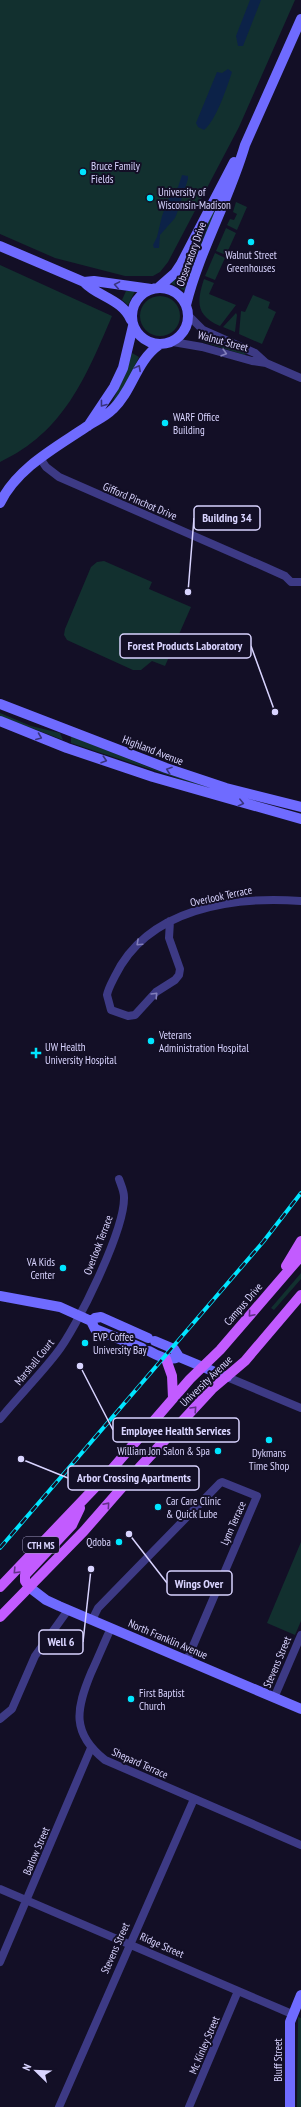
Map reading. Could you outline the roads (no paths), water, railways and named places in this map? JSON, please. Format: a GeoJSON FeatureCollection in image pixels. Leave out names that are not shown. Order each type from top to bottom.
{"type":"FeatureCollection","features":[{"type":"Feature","properties":{"kind":"main road"},"geometry":{"type":"LineString","coordinates":[[277,1284],[301,1241]]}},
{"type":"Feature","properties":{"kind":"main road","name":"Campus Drive"},"geometry":{"type":"LineString","coordinates":[[202,1367],[220,1350],[301,1256]]}},
{"type":"Feature","properties":{"kind":"main road","name":"University Avenue"},"geometry":{"type":"LineString","coordinates":[[0,1617],[84,1531],[139,1468],[212,1390],[245,1361],[300,1298]]}},
{"type":"Feature","properties":{"kind":"main road"},"geometry":{"type":"LineString","coordinates":[[166,1359],[172,1376],[173,1398]]}},
{"type":"Feature","properties":{"kind":"main road","name":"University Avenue"},"geometry":{"type":"LineString","coordinates":[[0,1587],[82,1502],[202,1367]]}},
{"type":"Feature","properties":{"kind":"main road"},"geometry":{"type":"LineString","coordinates":[[29,1587],[25,1581],[25,1575],[72,1525],[82,1502]]}},
{"type":"Feature","properties":{"kind":"street","name":"Observatory Drive"},"geometry":{"type":"LineString","coordinates":[[187,310],[195,271],[240,164],[245,145],[301,18]]}},
{"type":"Feature","properties":{"kind":"street","name":"Observatory Drive"},"geometry":{"type":"LineString","coordinates":[[155,288],[175,273],[181,264],[234,161],[245,145]]}},
{"type":"Feature","properties":{"kind":"street"},"geometry":{"type":"LineString","coordinates":[[0,246],[84,282],[91,289],[123,308],[143,339],[159,345]]}},
{"type":"Feature","properties":{"kind":"street"},"geometry":{"type":"LineString","coordinates":[[0,503],[17,478],[40,458],[88,426],[102,420],[115,407],[144,358],[159,345],[173,342],[181,335],[187,326],[187,310],[176,292],[94,281],[84,282]]}},
{"type":"Feature","properties":{"kind":"street"},"geometry":{"type":"LineString","coordinates":[[88,426],[117,382],[123,368],[132,323],[132,310],[136,301],[142,293],[155,288]]}},
{"type":"Feature","properties":{"kind":"street","name":"Walnut Street"},"geometry":{"type":"LineString","coordinates":[[187,310],[203,330],[255,353],[266,363]]}},
{"type":"Feature","properties":{"kind":"street","name":"Walnut Street"},"geometry":{"type":"LineString","coordinates":[[173,342],[202,346],[252,361],[266,363],[301,377]]}},
{"type":"Feature","properties":{"kind":"street","name":"Gifford Pinchot Drive"},"geometry":{"type":"LineString","coordinates":[[40,458],[46,467],[58,477],[271,569],[291,582],[301,582]]}},
{"type":"Feature","properties":{"kind":"street","name":"Highland Avenue"},"geometry":{"type":"LineString","coordinates":[[0,704],[166,768],[226,788],[301,807]]}},
{"type":"Feature","properties":{"kind":"street"},"geometry":{"type":"LineString","coordinates":[[0,721],[66,748],[153,777],[301,819]]}},
{"type":"Feature","properties":{"kind":"street","name":"Overlook Terrace"},"geometry":{"type":"LineString","coordinates":[[170,921],[169,938],[180,969],[179,975],[175,980],[156,992],[135,1015],[128,1016],[111,1010],[107,995],[121,964],[131,951],[151,932],[170,921],[199,910],[235,902],[258,899],[301,901]]}},
{"type":"Feature","properties":{"kind":"street","name":"Overlook Terrace"},"geometry":{"type":"LineString","coordinates":[[79,1315],[89,1299],[122,1211],[124,1196],[119,1179]]}},
{"type":"Feature","properties":{"kind":"street"},"geometry":{"type":"LineString","coordinates":[[0,1296],[60,1307],[91,1321],[95,1328],[166,1359],[179,1357]]}},
{"type":"Feature","properties":{"kind":"street","name":"Marshall Court"},"geometry":{"type":"LineString","coordinates":[[0,1419],[56,1354],[79,1315]]}},
{"type":"Feature","properties":{"kind":"street"},"geometry":{"type":"LineString","coordinates":[[91,1321],[95,1318],[101,1317],[174,1350],[179,1357],[301,1408]]}},
{"type":"Feature","properties":{"kind":"street","name":"Lynn Terrace"},"geometry":{"type":"LineString","coordinates":[[92,1620],[98,1608],[220,1483],[222,1482],[257,1496],[187,1660]]}},
{"type":"Feature","properties":{"kind":"street","name":"North Franklin Avenue"},"geometry":{"type":"LineString","coordinates":[[29,1587],[46,1600],[68,1610],[301,1709]]}},
{"type":"Feature","properties":{"kind":"street"},"geometry":{"type":"LineString","coordinates":[[0,1719],[12,1709],[35,1656],[68,1610]]}},
{"type":"Feature","properties":{"kind":"street","name":"Shepard Terrace"},"geometry":{"type":"LineString","coordinates":[[111,1628],[79,1705],[79,1721],[81,1729],[91,1748],[105,1760],[301,1845]]}},
{"type":"Feature","properties":{"kind":"street","name":"Stevens Street"},"geometry":{"type":"LineString","coordinates":[[274,1698],[301,1635]]}},
{"type":"Feature","properties":{"kind":"street","name":"Barlow Street"},"geometry":{"type":"LineString","coordinates":[[0,1962],[91,1748]]}},
{"type":"Feature","properties":{"kind":"street","name":"Stevens Street"},"geometry":{"type":"LineString","coordinates":[[59,2107],[129,1943],[194,1799]]}},
{"type":"Feature","properties":{"kind":"street","name":"Ridge Street"},"geometry":{"type":"LineString","coordinates":[[0,1889],[292,2014]]}},
{"type":"Feature","properties":{"kind":"street","name":"Mc Kinley Street"},"geometry":{"type":"LineString","coordinates":[[189,2107],[238,1991]]}},
{"type":"Feature","properties":{"kind":"street","name":"Bluff Street"},"geometry":{"type":"LineString","coordinates":[[290,2107],[290,2022],[301,1995]]}},
{"type":"Feature","properties":{"kind":"water"},"geometry":{"type":"Polygon","coordinates":[[[250,0],[261,0],[243,46],[238,46],[236,36],[250,0]]]}},
{"type":"Feature","properties":{"kind":"water"},"geometry":{"type":"Polygon","coordinates":[[[228,69],[232,72],[224,95],[213,119],[204,130],[198,127],[196,123],[217,72],[222,73],[228,69]]]}},
{"type":"Feature","properties":{"kind":"water"},"geometry":{"type":"Polygon","coordinates":[[[182,175],[188,176],[188,179],[177,213],[175,218],[160,235],[159,248],[154,248],[153,245],[157,237],[162,216],[169,198],[178,187],[182,175]]]}},
{"type":"Feature","properties":{"kind":"railway"},"geometry":{"type":"LineString","coordinates":[[0,1548],[263,1242],[301,1193]]}},
{"type":"Feature","properties":{"kind":"place","name":"Bruce Family Fields"},"geometry":{"type":"Point","coordinates":[83,172]}},
{"type":"Feature","properties":{"kind":"place","name":"University of Wisconsin-Madison"},"geometry":{"type":"Point","coordinates":[150,198]}},
{"type":"Feature","properties":{"kind":"place","name":"Walnut Street Greenhouses"},"geometry":{"type":"Point","coordinates":[251,242]}},
{"type":"Feature","properties":{"kind":"place","name":"WARF Office Building"},"geometry":{"type":"Point","coordinates":[165,423]}},
{"type":"Feature","properties":{"kind":"place","name":"Building 34"},"geometry":{"type":"Point","coordinates":[188,592]}},
{"type":"Feature","properties":{"kind":"place","name":"Forest Products Laboratory"},"geometry":{"type":"Point","coordinates":[275,712]}},
{"type":"Feature","properties":{"kind":"place","name":"Veterans Administration Hospital"},"geometry":{"type":"Point","coordinates":[151,1041]}},
{"type":"Feature","properties":{"kind":"place","name":"UW Health University Hospital"},"geometry":{"type":"Point","coordinates":[36,1053]}},
{"type":"Feature","properties":{"kind":"place","name":"VA Kids Center"},"geometry":{"type":"Point","coordinates":[63,1268]}},
{"type":"Feature","properties":{"kind":"place","name":"EVP Coffee University Bay"},"geometry":{"type":"Point","coordinates":[85,1343]}},
{"type":"Feature","properties":{"kind":"place","name":"Employee Health Services"},"geometry":{"type":"Point","coordinates":[80,1366]}},
{"type":"Feature","properties":{"kind":"place","name":"Dykmans Time Shop"},"geometry":{"type":"Point","coordinates":[269,1440]}},
{"type":"Feature","properties":{"kind":"place","name":"William Jon Salon & Spa"},"geometry":{"type":"Point","coordinates":[218,1451]}},
{"type":"Feature","properties":{"kind":"place","name":"Arbor Crossing Apartments"},"geometry":{"type":"Point","coordinates":[21,1459]}},
{"type":"Feature","properties":{"kind":"place","name":"Car Care Clinic & Quick Lube"},"geometry":{"type":"Point","coordinates":[158,1507]}},
{"type":"Feature","properties":{"kind":"place","name":"Wings Over"},"geometry":{"type":"Point","coordinates":[129,1534]}},
{"type":"Feature","properties":{"kind":"place","name":"Qdoba"},"geometry":{"type":"Point","coordinates":[119,1542]}},
{"type":"Feature","properties":{"kind":"place","name":"Well 6"},"geometry":{"type":"Point","coordinates":[91,1569]}},
{"type":"Feature","properties":{"kind":"place","name":"First Baptist Church"},"geometry":{"type":"Point","coordinates":[131,1699]}}]}
